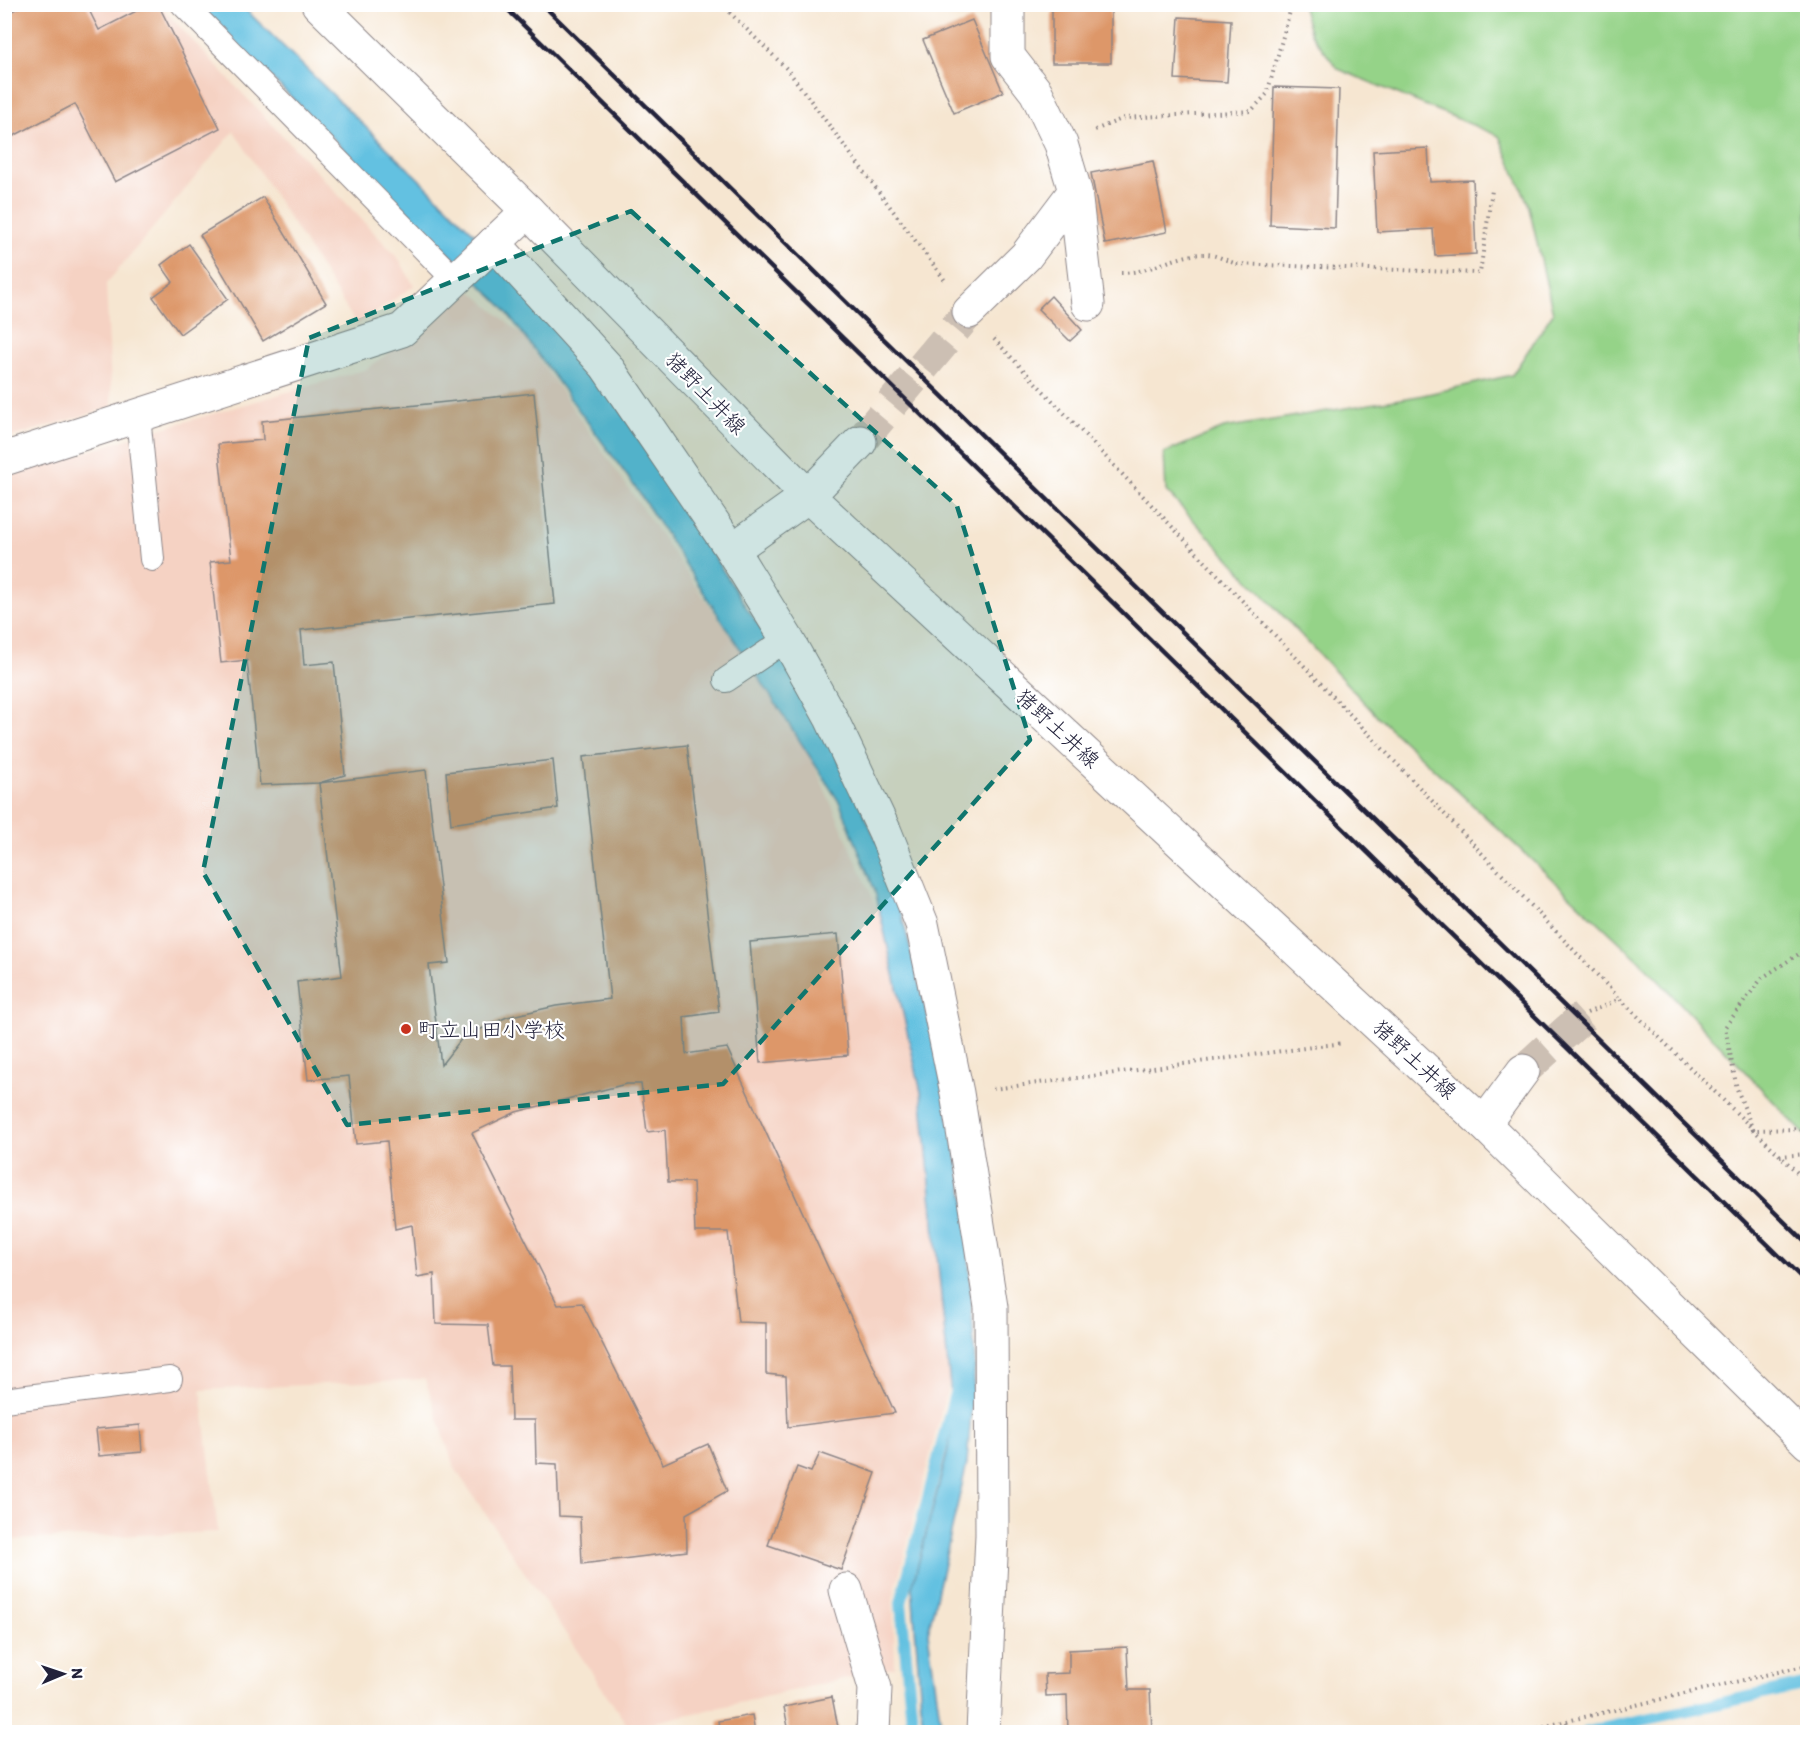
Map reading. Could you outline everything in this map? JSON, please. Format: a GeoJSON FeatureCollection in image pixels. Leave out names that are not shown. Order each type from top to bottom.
{"type":"FeatureCollection","features":[{"type":"Feature","properties":{"kind":"street","name":"猪野土井線"},"geometry":{"type":"LineString","coordinates":[[318,4],[528,211],[808,496],[1484,1124],[1808,1443]]}},
{"type":"Feature","properties":{"kind":"street"},"geometry":{"type":"LineString","coordinates":[[1008,4],[1008,56],[1036,92],[1061,144],[1075,191],[1086,288]]}},
{"type":"Feature","properties":{"kind":"street"},"geometry":{"type":"LineString","coordinates":[[969,312],[1026,256],[1075,191]]}},
{"type":"Feature","properties":{"kind":"street"},"geometry":{"type":"LineString","coordinates":[[4,459],[402,330],[528,211]]}},
{"type":"Feature","properties":{"kind":"street"},"geometry":{"type":"LineString","coordinates":[[494,243],[606,366],[732,550],[787,639],[831,718],[885,832],[922,924],[957,1093],[991,1307],[992,1535],[983,1732]]}},
{"type":"Feature","properties":{"kind":"street"},"geometry":{"type":"LineString","coordinates":[[732,550],[808,496],[860,442]]}},
{"type":"Feature","properties":{"kind":"street"},"geometry":{"type":"LineString","coordinates":[[1484,1124],[1523,1071]]}},
{"type":"Feature","properties":{"kind":"street"},"geometry":{"type":"LineString","coordinates":[[846,1590],[875,1688],[873,1732]]}},
{"type":"Feature","properties":{"kind":"lane"},"geometry":{"type":"LineString","coordinates":[[183,4],[455,280]]}},
{"type":"Feature","properties":{"kind":"lane"},"geometry":{"type":"LineString","coordinates":[[138,416],[153,559]]}},
{"type":"Feature","properties":{"kind":"lane"},"geometry":{"type":"LineString","coordinates":[[726,680],[787,639]]}},
{"type":"Feature","properties":{"kind":"lane"},"geometry":{"type":"LineString","coordinates":[[4,1400],[170,1379]]}},
{"type":"Feature","properties":{"kind":"path"},"geometry":{"type":"LineString","coordinates":[[721,4],[787,69],[969,312],[1620,999],[1808,1183]]}},
{"type":"Feature","properties":{"kind":"path"},"geometry":{"type":"LineString","coordinates":[[1061,144],[1124,118],[1251,111],[1267,94],[1292,4]]}},
{"type":"Feature","properties":{"kind":"path"},"geometry":{"type":"LineString","coordinates":[[1086,288],[1178,258],[1207,254],[1237,264],[1480,273],[1492,190]]}},
{"type":"Feature","properties":{"kind":"path"},"geometry":{"type":"LineString","coordinates":[[1753,1130],[1737,1089],[1725,1027],[1761,978],[1808,948]]}},
{"type":"Feature","properties":{"kind":"path"},"geometry":{"type":"LineString","coordinates":[[1587,1013],[1620,999]]}},
{"type":"Feature","properties":{"kind":"path"},"geometry":{"type":"LineString","coordinates":[[957,1093],[1391,1037]]}},
{"type":"Feature","properties":{"kind":"path"},"geometry":{"type":"LineString","coordinates":[[1753,1130],[1808,1128]]}},
{"type":"Feature","properties":{"kind":"path"},"geometry":{"type":"LineString","coordinates":[[1780,1156],[1808,1154]]}},
{"type":"Feature","properties":{"kind":"path"},"geometry":{"type":"LineString","coordinates":[[1520,1732],[1808,1665]]}},
{"type":"Feature","properties":{"kind":"path"},"geometry":{"type":"LineString","coordinates":[[1566,1722],[1574,1732]]}},
{"type":"Feature","properties":{"kind":"highlighted area"},"geometry":{"type":"Polygon","coordinates":[[[631,211],[957,506],[1030,740],[723,1084],[347,1125],[203,872],[309,338],[631,211]]]}},
{"type":"Feature","properties":{"kind":"shaded area"},"geometry":{"type":"Polygon","coordinates":[[[5,5],[159,5],[399,259],[414,286],[357,325],[234,131],[106,284],[112,407],[5,439],[5,5]]]}},
{"type":"Feature","properties":{"kind":"shaded area"},"geometry":{"type":"Polygon","coordinates":[[[470,290],[523,336],[804,742],[884,924],[924,1103],[950,1378],[893,1599],[895,1667],[629,1728],[454,1467],[425,1379],[201,1390],[218,1532],[5,1540],[4,478],[143,434],[367,369],[470,290]]]}},
{"type":"Feature","properties":{"kind":"green space"},"geometry":{"type":"Polygon","coordinates":[[[1302,5],[1807,5],[1807,1137],[1641,962],[1375,714],[1166,491],[1164,453],[1224,428],[1419,396],[1512,375],[1553,313],[1528,203],[1499,136],[1338,69],[1311,34],[1302,5]]]}},
{"type":"Feature","properties":{"kind":"water"},"geometry":{"type":"Polygon","coordinates":[[[198,5],[241,5],[473,232],[587,357],[748,610],[809,697],[890,869],[933,1037],[966,1205],[975,1364],[967,1463],[928,1633],[942,1732],[923,1732],[912,1587],[947,1454],[953,1417],[921,1092],[875,891],[840,803],[636,488],[503,307],[198,5]]]}},
{"type":"Feature","properties":{"kind":"building"},"geometry":{"type":"Polygon","coordinates":[[[26,4],[86,4],[99,30],[150,4],[158,4],[220,128],[115,182],[75,104],[4,141],[4,15],[26,4]]]}},
{"type":"Feature","properties":{"kind":"building"},"geometry":{"type":"Polygon","coordinates":[[[1052,6],[1111,6],[1111,63],[1052,63],[1052,6]]]}},
{"type":"Feature","properties":{"kind":"building"},"geometry":{"type":"Polygon","coordinates":[[[1179,17],[1231,20],[1227,82],[1175,79],[1179,17]]]}},
{"type":"Feature","properties":{"kind":"building"},"geometry":{"type":"Polygon","coordinates":[[[972,20],[1003,92],[954,113],[923,40],[972,20]]]}},
{"type":"Feature","properties":{"kind":"building"},"geometry":{"type":"Polygon","coordinates":[[[1274,87],[1339,89],[1335,228],[1270,225],[1274,87]]]}},
{"type":"Feature","properties":{"kind":"building"},"geometry":{"type":"Polygon","coordinates":[[[1428,148],[1430,182],[1473,180],[1476,254],[1435,256],[1433,229],[1377,232],[1373,151],[1428,148]]]}},
{"type":"Feature","properties":{"kind":"building"},"geometry":{"type":"Polygon","coordinates":[[[1153,161],[1167,232],[1105,244],[1091,173],[1153,161]]]}},
{"type":"Feature","properties":{"kind":"building"},"geometry":{"type":"Polygon","coordinates":[[[263,197],[326,303],[263,341],[200,235],[263,197]]]}},
{"type":"Feature","properties":{"kind":"building"},"geometry":{"type":"Polygon","coordinates":[[[189,244],[228,299],[180,334],[153,297],[173,282],[161,265],[189,244]]]}},
{"type":"Feature","properties":{"kind":"building"},"geometry":{"type":"Polygon","coordinates":[[[1051,296],[1082,330],[1070,341],[1038,309],[1051,296]]]}},
{"type":"Feature","properties":{"kind":"building"},"geometry":{"type":"Polygon","coordinates":[[[534,393],[555,604],[301,630],[304,665],[334,662],[345,775],[319,783],[260,785],[247,660],[221,663],[210,562],[231,560],[218,444],[263,440],[262,421],[534,393]]]}},
{"type":"Feature","properties":{"kind":"building"},"geometry":{"type":"Polygon","coordinates":[[[687,745],[719,1012],[684,1017],[686,1054],[727,1048],[895,1413],[788,1427],[786,1376],[766,1374],[766,1323],[738,1322],[728,1232],[695,1232],[693,1182],[668,1182],[665,1130],[647,1132],[641,1084],[626,1084],[516,1112],[472,1133],[558,1305],[582,1303],[663,1464],[708,1444],[727,1491],[686,1514],[687,1551],[582,1564],[580,1517],[559,1516],[557,1464],[536,1463],[535,1420],[511,1420],[509,1366],[493,1366],[488,1325],[436,1324],[434,1274],[417,1277],[412,1225],[395,1229],[387,1141],[356,1144],[349,1076],[308,1080],[297,982],[342,976],[319,783],[426,770],[449,963],[429,965],[441,1065],[462,1038],[507,1017],[556,1006],[610,999],[583,757],[687,745]]]}},
{"type":"Feature","properties":{"kind":"building"},"geometry":{"type":"Polygon","coordinates":[[[553,760],[558,808],[451,824],[446,772],[553,760]]]}},
{"type":"Feature","properties":{"kind":"building"},"geometry":{"type":"Polygon","coordinates":[[[838,934],[848,1055],[760,1063],[750,942],[838,934]]]}},
{"type":"Feature","properties":{"kind":"building"},"geometry":{"type":"Polygon","coordinates":[[[140,1425],[142,1452],[99,1456],[96,1429],[140,1425]]]}},
{"type":"Feature","properties":{"kind":"building"},"geometry":{"type":"Polygon","coordinates":[[[820,1453],[876,1473],[841,1570],[768,1545],[797,1467],[811,1472],[820,1453]]]}},
{"type":"Feature","properties":{"kind":"building"},"geometry":{"type":"Polygon","coordinates":[[[1127,1647],[1129,1690],[1150,1690],[1152,1732],[1068,1732],[1067,1695],[1046,1696],[1045,1674],[1069,1673],[1069,1650],[1127,1647]]]}},
{"type":"Feature","properties":{"kind":"building"},"geometry":{"type":"Polygon","coordinates":[[[832,1697],[839,1732],[789,1732],[784,1707],[832,1697]]]}},
{"type":"Feature","properties":{"kind":"building"},"geometry":{"type":"Polygon","coordinates":[[[752,1715],[755,1732],[720,1732],[718,1721],[752,1715]]]}},
{"type":"Feature","properties":{"kind":"waterway"},"geometry":{"type":"LineString","coordinates":[[913,1732],[901,1603],[956,1390]]}},
{"type":"Feature","properties":{"kind":"waterway"},"geometry":{"type":"LineString","coordinates":[[1587,1732],[1808,1684]]}},
{"type":"Feature","properties":{"kind":"tunnel"},"geometry":{"type":"LineString","coordinates":[[860,442],[969,312]]}},
{"type":"Feature","properties":{"kind":"tunnel"},"geometry":{"type":"LineString","coordinates":[[1523,1071],[1587,1013]]}},
{"type":"Feature","properties":{"kind":"railway"},"geometry":{"type":"LineString","coordinates":[[502,4],[1808,1284]]}},
{"type":"Feature","properties":{"kind":"railway"},"geometry":{"type":"LineString","coordinates":[[542,4],[1808,1245]]}},
{"type":"Feature","properties":{"kind":"place","name":"町立山田小学校"},"geometry":{"type":"Point","coordinates":[406,1029]}}]}
